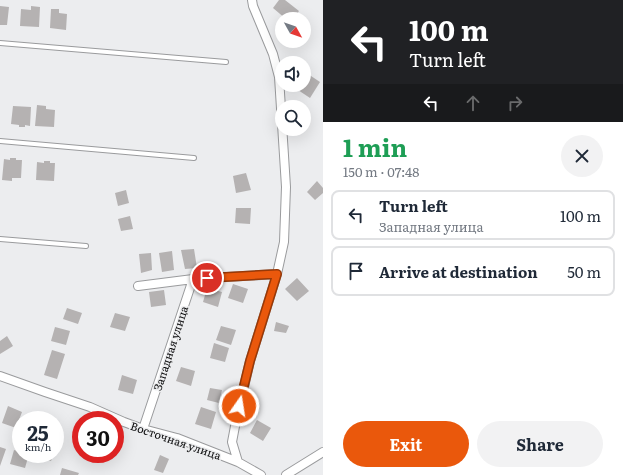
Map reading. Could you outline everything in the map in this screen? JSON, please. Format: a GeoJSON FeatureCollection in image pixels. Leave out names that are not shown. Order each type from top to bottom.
{"type":"FeatureCollection","features":[{"type":"Feature","properties":{"kind":"street"},"geometry":{"type":"LineString","coordinates":[[238,462],[232,442],[250,361],[277,274],[284,242],[286,187],[279,77],[252,0]]}},
{"type":"Feature","properties":{"kind":"street"},"geometry":{"type":"LineString","coordinates":[[138,286],[193,279],[277,274]]}},
{"type":"Feature","properties":{"kind":"street","name":"Западная улица"},"geometry":{"type":"LineString","coordinates":[[143,429],[193,279]]}},
{"type":"Feature","properties":{"kind":"street","name":"Восточная улица"},"geometry":{"type":"LineString","coordinates":[[0,376],[90,407],[143,429],[177,438],[238,462],[261,475]]}},
{"type":"Feature","properties":{"kind":"street"},"geometry":{"type":"LineString","coordinates":[[286,475],[323,452]]}},
{"type":"Feature","properties":{"kind":"lane"},"geometry":{"type":"LineString","coordinates":[[0,43],[226,62]]}},
{"type":"Feature","properties":{"kind":"lane"},"geometry":{"type":"LineString","coordinates":[[0,141],[194,158]]}},
{"type":"Feature","properties":{"kind":"lane"},"geometry":{"type":"LineString","coordinates":[[0,239],[86,246]]}},
{"type":"Feature","properties":{"kind":"building"},"geometry":{"type":"Polygon","coordinates":[[[279,0],[285,0],[299,11],[278,12],[273,8],[279,0]]]}},
{"type":"Feature","properties":{"kind":"building"},"geometry":{"type":"Polygon","coordinates":[[[0,6],[9,7],[7,25],[0,25],[0,6]]]}},
{"type":"Feature","properties":{"kind":"building"},"geometry":{"type":"Polygon","coordinates":[[[31,6],[40,7],[39,27],[20,26],[21,9],[31,10],[31,6]]]}},
{"type":"Feature","properties":{"kind":"building"},"geometry":{"type":"Polygon","coordinates":[[[51,9],[59,9],[59,13],[67,14],[66,30],[50,28],[51,9]]]}},
{"type":"Feature","properties":{"kind":"building"},"geometry":{"type":"Polygon","coordinates":[[[311,76],[320,82],[310,98],[301,92],[311,92],[311,76]]]}},
{"type":"Feature","properties":{"kind":"building"},"geometry":{"type":"Polygon","coordinates":[[[37,105],[46,106],[46,109],[55,110],[54,127],[35,126],[37,105]]]}},
{"type":"Feature","properties":{"kind":"building"},"geometry":{"type":"Polygon","coordinates":[[[13,106],[31,107],[30,126],[25,125],[25,127],[19,127],[19,125],[11,124],[13,106]]]}},
{"type":"Feature","properties":{"kind":"building"},"geometry":{"type":"Polygon","coordinates":[[[10,158],[22,160],[21,178],[12,178],[12,181],[2,180],[4,159],[10,160],[10,158]]]}},
{"type":"Feature","properties":{"kind":"building"},"geometry":{"type":"Polygon","coordinates":[[[44,161],[55,163],[54,181],[36,180],[37,162],[44,163],[44,161]]]}},
{"type":"Feature","properties":{"kind":"building"},"geometry":{"type":"Polygon","coordinates":[[[246,173],[251,190],[236,193],[233,176],[246,173]]]}},
{"type":"Feature","properties":{"kind":"building"},"geometry":{"type":"Polygon","coordinates":[[[317,181],[323,188],[323,193],[315,200],[307,192],[317,181]]]}},
{"type":"Feature","properties":{"kind":"building"},"geometry":{"type":"Polygon","coordinates":[[[126,190],[129,203],[118,206],[115,193],[126,190]]]}},
{"type":"Feature","properties":{"kind":"building"},"geometry":{"type":"Polygon","coordinates":[[[236,208],[251,208],[250,224],[235,223],[236,208]]]}},
{"type":"Feature","properties":{"kind":"building"},"geometry":{"type":"Polygon","coordinates":[[[130,216],[133,229],[121,231],[118,219],[130,216]]]}},
{"type":"Feature","properties":{"kind":"building"},"geometry":{"type":"Polygon","coordinates":[[[194,249],[197,268],[185,269],[181,250],[194,249]]]}},
{"type":"Feature","properties":{"kind":"building"},"geometry":{"type":"Polygon","coordinates":[[[172,251],[174,270],[162,272],[159,253],[172,251]]]}},
{"type":"Feature","properties":{"kind":"building"},"geometry":{"type":"Polygon","coordinates":[[[151,253],[152,270],[141,273],[139,254],[151,253]]]}},
{"type":"Feature","properties":{"kind":"building"},"geometry":{"type":"Polygon","coordinates":[[[297,278],[309,291],[297,301],[285,289],[297,278]]]}},
{"type":"Feature","properties":{"kind":"building"},"geometry":{"type":"Polygon","coordinates":[[[233,284],[248,289],[243,303],[228,298],[233,284]]]}},
{"type":"Feature","properties":{"kind":"building"},"geometry":{"type":"Polygon","coordinates":[[[207,288],[222,292],[218,307],[203,302],[207,288]]]}},
{"type":"Feature","properties":{"kind":"building"},"geometry":{"type":"Polygon","coordinates":[[[164,290],[166,305],[151,307],[149,292],[164,290]]]}},
{"type":"Feature","properties":{"kind":"building"},"geometry":{"type":"Polygon","coordinates":[[[67,308],[82,313],[78,324],[63,319],[67,308]]]}},
{"type":"Feature","properties":{"kind":"building"},"geometry":{"type":"Polygon","coordinates":[[[115,313],[130,317],[125,331],[110,327],[115,313]]]}},
{"type":"Feature","properties":{"kind":"building"},"geometry":{"type":"Polygon","coordinates":[[[276,322],[289,326],[286,333],[274,331],[276,322]]]}},
{"type":"Feature","properties":{"kind":"building"},"geometry":{"type":"Polygon","coordinates":[[[221,326],[236,330],[231,345],[216,340],[221,326]]]}},
{"type":"Feature","properties":{"kind":"building"},"geometry":{"type":"Polygon","coordinates":[[[55,327],[70,331],[66,345],[51,341],[55,327]]]}},
{"type":"Feature","properties":{"kind":"building"},"geometry":{"type":"Polygon","coordinates":[[[7,336],[13,346],[0,354],[0,341],[7,336]]]}},
{"type":"Feature","properties":{"kind":"building"},"geometry":{"type":"Polygon","coordinates":[[[214,343],[229,348],[225,362],[210,358],[214,343]]]}},
{"type":"Feature","properties":{"kind":"building"},"geometry":{"type":"Polygon","coordinates":[[[52,350],[65,354],[57,379],[44,375],[52,350]]]}},
{"type":"Feature","properties":{"kind":"building"},"geometry":{"type":"Polygon","coordinates":[[[181,367],[195,371],[191,386],[176,381],[181,367]]]}},
{"type":"Feature","properties":{"kind":"building"},"geometry":{"type":"Polygon","coordinates":[[[122,375],[137,380],[133,394],[118,390],[122,375]]]}},
{"type":"Feature","properties":{"kind":"building"},"geometry":{"type":"Polygon","coordinates":[[[210,388],[222,390],[219,403],[207,400],[210,388]]]}},
{"type":"Feature","properties":{"kind":"building"},"geometry":{"type":"Polygon","coordinates":[[[8,406],[20,411],[12,411],[12,427],[2,423],[8,406]]]}},
{"type":"Feature","properties":{"kind":"building"},"geometry":{"type":"Polygon","coordinates":[[[201,407],[216,412],[211,429],[195,424],[201,407]]]}},
{"type":"Feature","properties":{"kind":"building"},"geometry":{"type":"Polygon","coordinates":[[[257,420],[271,428],[263,441],[250,433],[257,420]]]}},
{"type":"Feature","properties":{"kind":"building"},"geometry":{"type":"Polygon","coordinates":[[[0,447],[6,449],[0,466],[0,447]]]}},
{"type":"Feature","properties":{"kind":"building"},"geometry":{"type":"Polygon","coordinates":[[[160,455],[169,459],[163,473],[154,470],[160,455]]]}},
{"type":"Feature","properties":{"kind":"building"},"geometry":{"type":"Polygon","coordinates":[[[12,457],[12,463],[26,463],[25,468],[10,464],[12,457]]]}},
{"type":"Feature","properties":{"kind":"building"},"geometry":{"type":"Polygon","coordinates":[[[62,468],[79,473],[78,475],[60,475],[62,468]]]}},
{"type":"Feature","properties":{"kind":"route"},"geometry":{"type":"LineString","coordinates":[[207,278],[277,274],[250,361],[239,406]]}}]}
